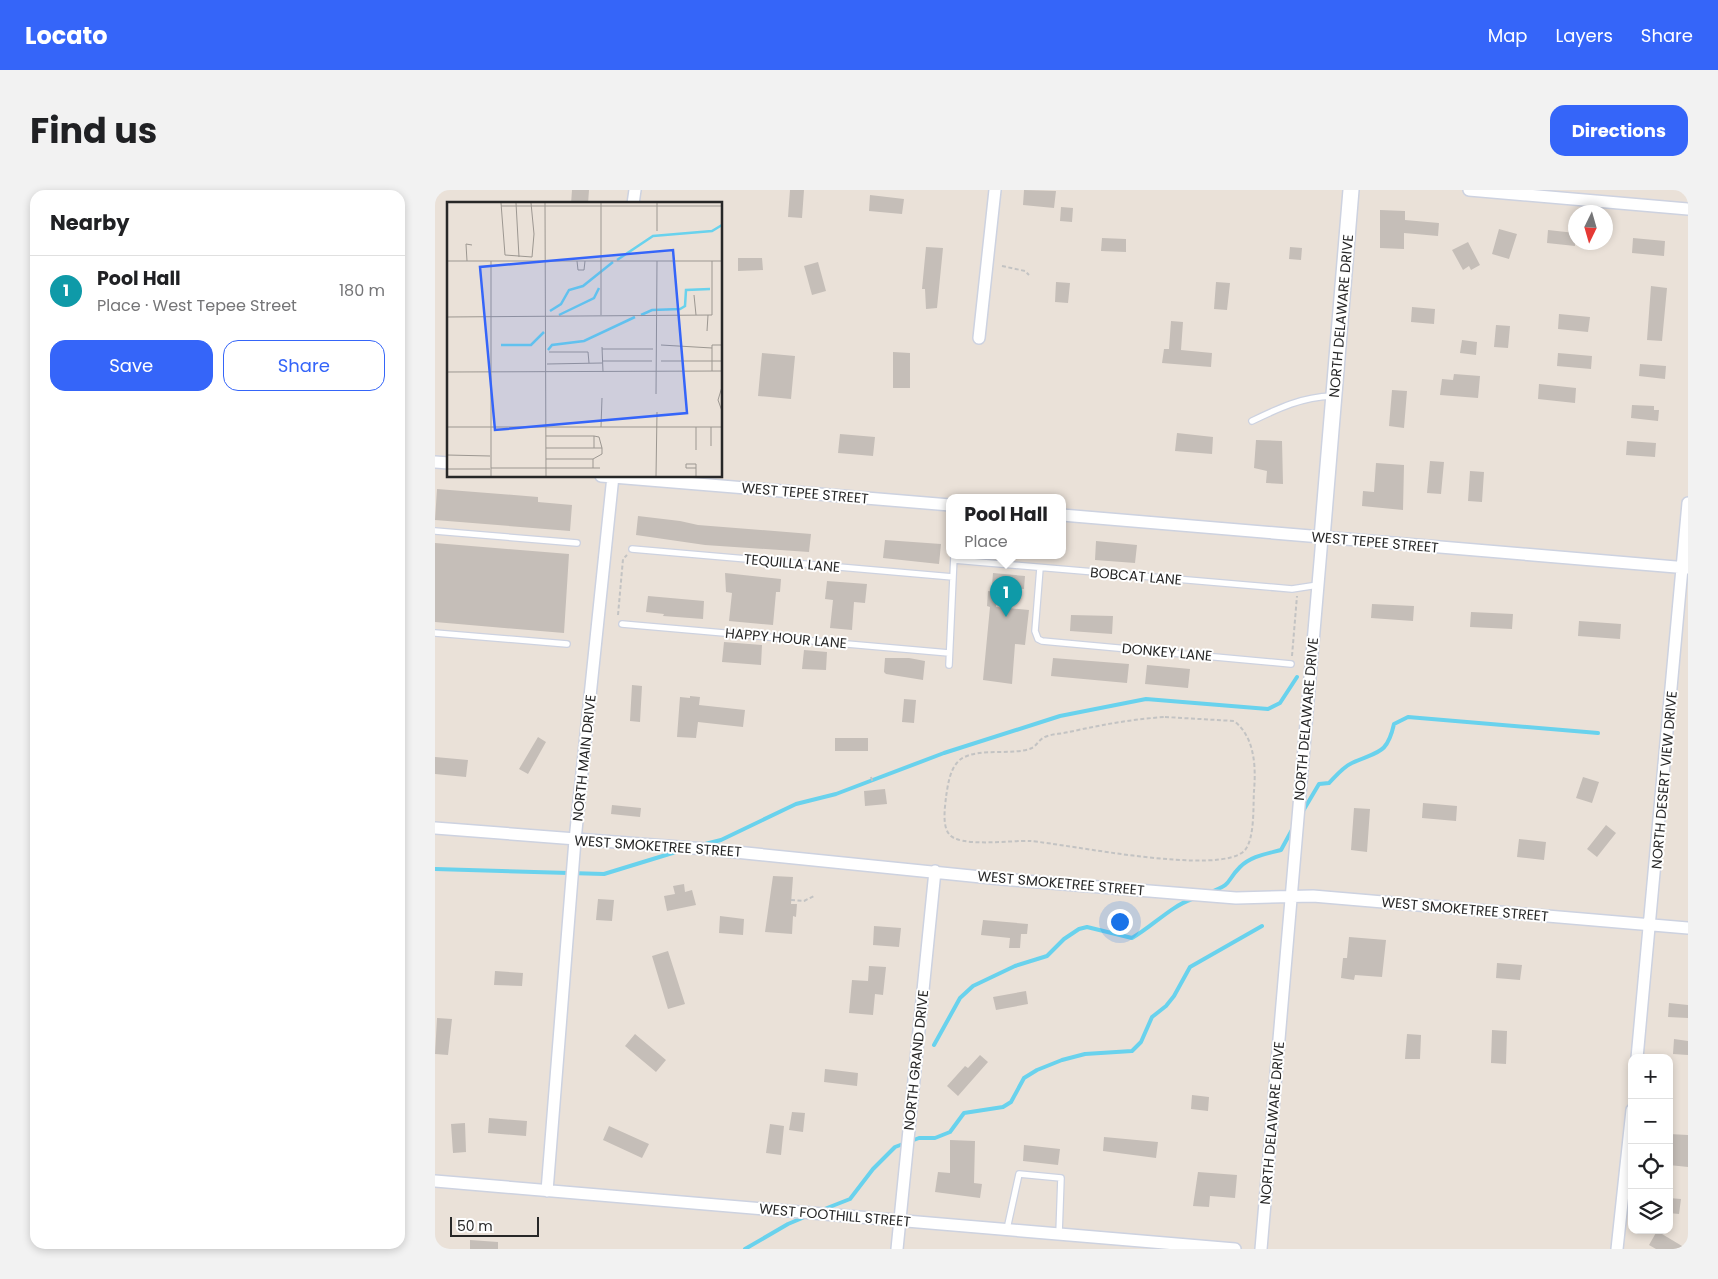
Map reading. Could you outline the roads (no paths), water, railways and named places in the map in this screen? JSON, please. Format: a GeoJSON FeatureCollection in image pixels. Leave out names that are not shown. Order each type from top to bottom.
{"type":"FeatureCollection","features":[{"type":"Feature","properties":{"kind":"street"},"geometry":{"type":"LineString","coordinates":[[979,338],[995,190]]}},
{"type":"Feature","properties":{"kind":"street","name":"NORTH DELAWARE DRIVE"},"geometry":{"type":"LineString","coordinates":[[1261,1249],[1351,190]]}},
{"type":"Feature","properties":{"kind":"street"},"geometry":{"type":"LineString","coordinates":[[1469,190],[1688,209]]}},
{"type":"Feature","properties":{"kind":"street","name":"NORTH MAIN DRIVE"},"geometry":{"type":"LineString","coordinates":[[547,1190],[575,840],[613,478]]}},
{"type":"Feature","properties":{"kind":"street","name":"WEST TEPEE STREET"},"geometry":{"type":"LineString","coordinates":[[625,478],[946,505]]}},
{"type":"Feature","properties":{"kind":"street","name":"NORTH DESERT VIEW DRIVE"},"geometry":{"type":"LineString","coordinates":[[1637,1054],[1686,568],[1688,503]]}},
{"type":"Feature","properties":{"kind":"street","name":"WEST TEPEE STREET"},"geometry":{"type":"LineString","coordinates":[[1066,515],[1686,568]]}},
{"type":"Feature","properties":{"kind":"street","name":"WEST SMOKETREE STREET"},"geometry":{"type":"LineString","coordinates":[[435,828],[706,849],[1236,898],[1313,896],[1688,928]]}},
{"type":"Feature","properties":{"kind":"street","name":"NORTH GRAND DRIVE"},"geometry":{"type":"LineString","coordinates":[[897,1249],[935,871]]}},
{"type":"Feature","properties":{"kind":"street"},"geometry":{"type":"LineString","coordinates":[[1617,1249],[1628,1144]]}},
{"type":"Feature","properties":{"kind":"street","name":"WEST FOOTHILL STREET"},"geometry":{"type":"LineString","coordinates":[[435,1181],[1235,1249]]}},
{"type":"Feature","properties":{"kind":"lane"},"geometry":{"type":"LineString","coordinates":[[1252,421],[1287,404],[1313,397],[1334,396]]}},
{"type":"Feature","properties":{"kind":"lane"},"geometry":{"type":"LineString","coordinates":[[435,531],[577,543]]}},
{"type":"Feature","properties":{"kind":"lane","name":"TEQUILLA LANE"},"geometry":{"type":"LineString","coordinates":[[632,549],[953,577]]}},
{"type":"Feature","properties":{"kind":"lane"},"geometry":{"type":"LineString","coordinates":[[949,664],[954,559]]}},
{"type":"Feature","properties":{"kind":"lane","name":"BOBCAT LANE"},"geometry":{"type":"LineString","coordinates":[[963,559],[1040,568],[1297,588],[1318,585]]}},
{"type":"Feature","properties":{"kind":"lane","name":"DONKEY LANE"},"geometry":{"type":"LineString","coordinates":[[1040,568],[1035,631],[1038,639],[1043,641],[1291,664]]}},
{"type":"Feature","properties":{"kind":"lane","name":"HAPPY HOUR LANE"},"geometry":{"type":"LineString","coordinates":[[622,624],[949,653]]}},
{"type":"Feature","properties":{"kind":"lane"},"geometry":{"type":"LineString","coordinates":[[435,633],[567,644]]}},
{"type":"Feature","properties":{"kind":"lane"},"geometry":{"type":"LineString","coordinates":[[1007,1229],[1019,1174],[1035,1175],[1061,1178],[1059,1234]]}},
{"type":"Feature","properties":{"kind":"waterway"},"geometry":{"type":"LineString","coordinates":[[705,844],[721,840],[796,804],[836,794],[944,753],[1060,716],[1146,699],[1268,709],[1280,703],[1297,677]]}},
{"type":"Feature","properties":{"kind":"waterway"},"geometry":{"type":"LineString","coordinates":[[1303,811],[1319,784],[1329,783],[1349,765],[1380,751],[1388,741],[1394,724],[1408,717],[1598,733]]}},
{"type":"Feature","properties":{"kind":"waterway"},"geometry":{"type":"LineString","coordinates":[[1211,892],[1226,884],[1244,863],[1259,856],[1281,850],[1293,828]]}},
{"type":"Feature","properties":{"kind":"waterway"},"geometry":{"type":"LineString","coordinates":[[435,869],[604,874],[679,851]]}},
{"type":"Feature","properties":{"kind":"waterway"},"geometry":{"type":"LineString","coordinates":[[934,1045],[960,998],[973,986],[1015,966],[1047,956],[1064,939],[1079,929],[1087,927],[1132,938],[1176,907],[1192,899]]}},
{"type":"Feature","properties":{"kind":"waterway"},"geometry":{"type":"LineString","coordinates":[[822,1210],[850,1199],[873,1169],[895,1147],[919,1138],[935,1138],[950,1132],[964,1113],[1003,1107],[1011,1102],[1024,1078],[1037,1070],[1062,1060],[1085,1054],[1132,1051],[1141,1042],[1152,1017],[1166,1006],[1174,996],[1190,967],[1262,926]]}},
{"type":"Feature","properties":{"kind":"waterway"},"geometry":{"type":"LineString","coordinates":[[745,1249],[788,1224],[807,1216]]}},
{"type":"Feature","properties":{"kind":"place","name":"Pool Hall"},"geometry":{"type":"Point","coordinates":[1006,617]}}]}
